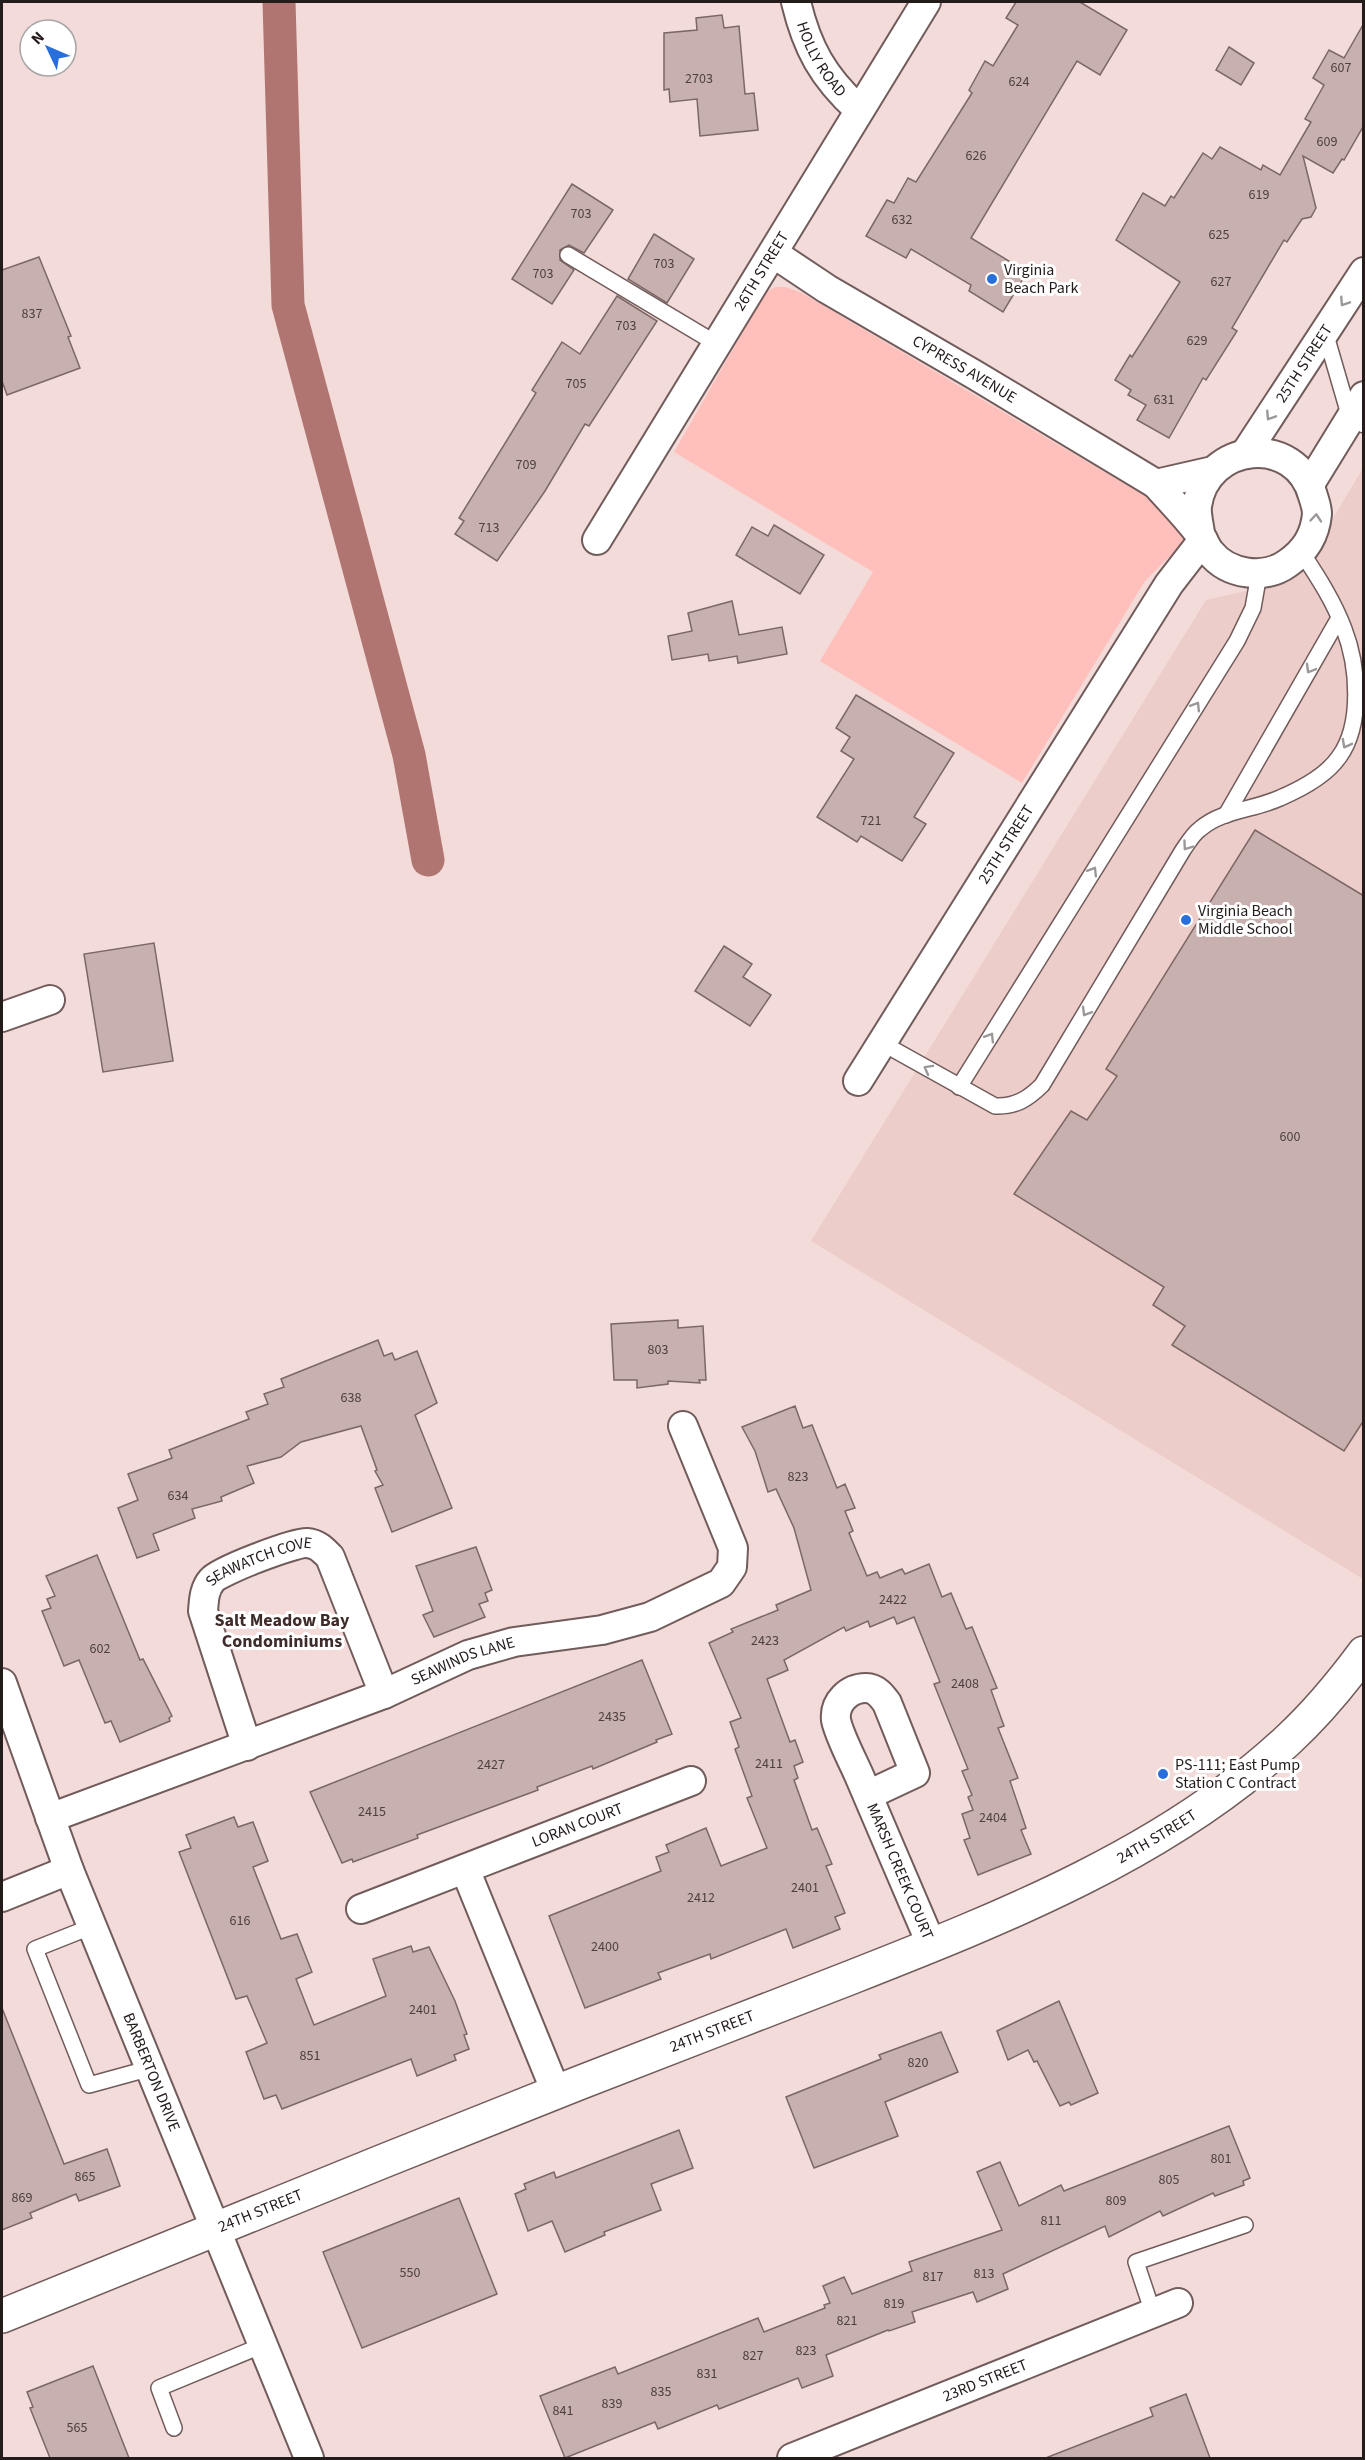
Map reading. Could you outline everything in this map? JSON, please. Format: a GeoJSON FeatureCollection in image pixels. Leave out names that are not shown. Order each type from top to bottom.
{"type":"FeatureCollection","features":[{"type":"Feature","properties":{"kind":"street","name":"HOLLY ROAD"},"geometry":{"type":"LineString","coordinates":[[796,2],[817,61],[831,83],[858,109]]}},
{"type":"Feature","properties":{"kind":"street","name":"26TH STREET"},"geometry":{"type":"LineString","coordinates":[[597,540],[773,253],[858,109],[926,2]]}},
{"type":"Feature","properties":{"kind":"street","name":"CYPRESS AVENUE"},"geometry":{"type":"LineString","coordinates":[[773,253],[827,289],[1156,484],[1201,537]]}},
{"type":"Feature","properties":{"kind":"street","name":"25TH STREET"},"geometry":{"type":"LineString","coordinates":[[1245,454],[1364,272]]}},
{"type":"Feature","properties":{"kind":"street"},"geometry":{"type":"LineString","coordinates":[[1310,484],[1359,413]]}},
{"type":"Feature","properties":{"kind":"street"},"geometry":{"type":"LineString","coordinates":[[1156,484],[1213,471],[1231,459],[1245,454],[1265,453],[1287,460],[1310,484],[1317,511],[1314,531],[1302,553]]}},
{"type":"Feature","properties":{"kind":"street"},"geometry":{"type":"LineString","coordinates":[[1213,471],[1202,488],[1197,507],[1201,537],[1210,552],[1220,562],[1249,572]]}},
{"type":"Feature","properties":{"kind":"street","name":"25TH STREET"},"geometry":{"type":"LineString","coordinates":[[858,1081],[1169,584],[1201,537]]}},
{"type":"Feature","properties":{"kind":"street","name":"25TH STREET"},"geometry":{"type":"LineString","coordinates":[[1155,607],[1182,582],[1205,571],[1249,572],[1279,569],[1302,553]]}},
{"type":"Feature","properties":{"kind":"street"},"geometry":{"type":"LineString","coordinates":[[2,1017],[50,1000]]}},
{"type":"Feature","properties":{"kind":"street","name":"SEAWINDS LANE"},"geometry":{"type":"LineString","coordinates":[[50,1818],[384,1694],[468,1655],[514,1642],[602,1630],[650,1617],[721,1583],[732,1567],[733,1548],[683,1426]]}},
{"type":"Feature","properties":{"kind":"street","name":"SEAWATCH COVE"},"geometry":{"type":"LineString","coordinates":[[247,1746],[203,1611],[204,1594],[212,1579],[225,1570],[305,1543],[319,1546],[330,1557],[384,1694]]}},
{"type":"Feature","properties":{"kind":"street","name":"24TH STREET"},"geometry":{"type":"LineString","coordinates":[[2,2316],[556,2092],[932,1946],[1108,1866],[1180,1822],[1237,1783],[1289,1740],[1336,1690],[1364,1653]]}},
{"type":"Feature","properties":{"kind":"street","name":"BARBERTON DRIVE"},"geometry":{"type":"LineString","coordinates":[[2,1683],[69,1870],[309,2458]]}},
{"type":"Feature","properties":{"kind":"street","name":"LORAN COURT"},"geometry":{"type":"LineString","coordinates":[[360,1909],[691,1781]]}},
{"type":"Feature","properties":{"kind":"street","name":"MARSH CREEK COURT"},"geometry":{"type":"LineString","coordinates":[[868,1795],[932,1946]]}},
{"type":"Feature","properties":{"kind":"street"},"geometry":{"type":"LineString","coordinates":[[465,1869],[556,2092]]}},
{"type":"Feature","properties":{"kind":"street"},"geometry":{"type":"LineString","coordinates":[[2,1897],[69,1870]]}},
{"type":"Feature","properties":{"kind":"street","name":"23RD STREET"},"geometry":{"type":"LineString","coordinates":[[792,2458],[1166,2308]]}},
{"type":"Feature","properties":{"kind":"lane"},"geometry":{"type":"LineString","coordinates":[[568,255],[717,344]]}},
{"type":"Feature","properties":{"kind":"lane"},"geometry":{"type":"LineString","coordinates":[[1324,332],[1359,413]]}},
{"type":"Feature","properties":{"kind":"lane"},"geometry":{"type":"LineString","coordinates":[[882,1043],[995,1106],[1009,1107],[1030,1097],[1042,1085],[1183,850],[1198,830],[1226,814],[1278,799],[1304,787],[1339,757],[1353,731],[1356,706],[1354,673],[1345,630],[1325,588],[1302,553]]}},
{"type":"Feature","properties":{"kind":"lane"},"geometry":{"type":"LineString","coordinates":[[959,1087],[1237,641],[1253,608],[1249,572]]}},
{"type":"Feature","properties":{"kind":"lane"},"geometry":{"type":"LineString","coordinates":[[1226,814],[1339,618]]}},
{"type":"Feature","properties":{"kind":"lane"},"geometry":{"type":"LineString","coordinates":[[93,1926],[35,1949],[89,2085],[151,2068]]}},
{"type":"Feature","properties":{"kind":"lane"},"geometry":{"type":"LineString","coordinates":[[1166,2308],[1136,2262],[1245,2225]]}},
{"type":"Feature","properties":{"kind":"lane"},"geometry":{"type":"LineString","coordinates":[[174,2428],[159,2388],[262,2345]]}},
{"type":"Feature","properties":{"kind":"shaded area"},"geometry":{"type":"Polygon","coordinates":[[[775,287],[786,287],[802,293],[1172,512],[1187,531],[1184,542],[1145,581],[1022,783],[820,661],[873,572],[674,452],[765,293],[775,287]]]}},
{"type":"Feature","properties":{"kind":"shaded area","name":"Virginia Beach Middle School"},"geometry":{"type":"Polygon","coordinates":[[[1363,468],[1363,1579],[811,1241],[1206,600],[1268,586],[1313,552],[1363,468]]]}},
{"type":"Feature","properties":{"kind":"building"},"geometry":{"type":"Polygon","coordinates":[[[1016,2],[1080,2],[1127,30],[1100,75],[1077,61],[971,238],[1027,272],[1003,312],[969,291],[971,285],[911,249],[906,258],[866,236],[887,200],[894,203],[908,178],[916,182],[972,93],[969,90],[985,61],[993,66],[1018,25],[1006,18],[1016,2]]]}},
{"type":"Feature","properties":{"kind":"building"},"geometry":{"type":"Polygon","coordinates":[[[722,15],[724,28],[739,26],[745,94],[754,93],[758,130],[700,136],[697,99],[670,102],[669,89],[664,90],[664,33],[697,30],[696,18],[722,15]]]}},
{"type":"Feature","properties":{"kind":"building"},"geometry":{"type":"Polygon","coordinates":[[[1364,23],[1364,125],[1344,160],[1342,159],[1333,173],[1303,156],[1316,208],[1311,217],[1302,219],[1287,242],[1284,240],[1232,328],[1237,331],[1206,380],[1203,378],[1169,438],[1137,420],[1146,405],[1128,395],[1131,390],[1115,380],[1180,282],[1116,240],[1143,193],[1165,206],[1171,196],[1174,198],[1203,153],[1212,159],[1220,147],[1261,170],[1263,165],[1280,175],[1311,122],[1305,119],[1324,85],[1313,78],[1329,50],[1344,58],[1364,23]]]}},
{"type":"Feature","properties":{"kind":"building"},"geometry":{"type":"Polygon","coordinates":[[[1229,47],[1254,63],[1241,85],[1216,70],[1229,47]]]}},
{"type":"Feature","properties":{"kind":"building"},"geometry":{"type":"Polygon","coordinates":[[[572,184],[613,210],[584,253],[569,245],[560,250],[560,260],[574,270],[552,304],[512,279],[572,184]]]}},
{"type":"Feature","properties":{"kind":"building"},"geometry":{"type":"Polygon","coordinates":[[[654,234],[694,259],[667,303],[628,279],[654,234]]]}},
{"type":"Feature","properties":{"kind":"building"},"geometry":{"type":"Polygon","coordinates":[[[39,257],[71,336],[68,337],[80,368],[7,395],[2,381],[2,270],[39,257]]]}},
{"type":"Feature","properties":{"kind":"building"},"geometry":{"type":"Polygon","coordinates":[[[617,296],[657,321],[589,426],[585,424],[545,491],[497,561],[455,534],[464,521],[459,518],[536,393],[532,390],[562,342],[580,354],[617,296]]]}},
{"type":"Feature","properties":{"kind":"building"},"geometry":{"type":"Polygon","coordinates":[[[774,525],[824,555],[800,594],[736,555],[752,527],[768,536],[774,525]]]}},
{"type":"Feature","properties":{"kind":"building"},"geometry":{"type":"Polygon","coordinates":[[[732,601],[739,635],[782,627],[787,654],[738,663],[737,656],[709,661],[708,654],[672,660],[668,636],[692,631],[688,613],[732,601]]]}},
{"type":"Feature","properties":{"kind":"building"},"geometry":{"type":"Polygon","coordinates":[[[856,695],[954,753],[914,817],[926,824],[902,861],[861,836],[857,842],[817,817],[854,759],[841,751],[850,737],[836,728],[856,695]]]}},
{"type":"Feature","properties":{"kind":"building"},"geometry":{"type":"Polygon","coordinates":[[[1255,830],[1364,896],[1364,1420],[1344,1451],[1172,1345],[1185,1326],[1153,1305],[1164,1287],[1014,1194],[1071,1111],[1087,1120],[1117,1076],[1106,1069],[1255,830]]]}},
{"type":"Feature","properties":{"kind":"building"},"geometry":{"type":"Polygon","coordinates":[[[154,943],[173,1061],[103,1072],[84,954],[154,943]]]}},
{"type":"Feature","properties":{"kind":"building"},"geometry":{"type":"Polygon","coordinates":[[[724,946],[752,964],[743,977],[771,995],[750,1026],[695,991],[724,946]]]}},
{"type":"Feature","properties":{"kind":"building"},"geometry":{"type":"Polygon","coordinates":[[[678,1320],[678,1328],[703,1326],[706,1380],[699,1380],[700,1383],[668,1381],[668,1384],[637,1388],[637,1380],[614,1380],[611,1324],[678,1320]]]}},
{"type":"Feature","properties":{"kind":"building"},"geometry":{"type":"Polygon","coordinates":[[[378,1340],[384,1356],[392,1353],[395,1360],[417,1351],[437,1403],[415,1415],[452,1508],[392,1532],[375,1488],[383,1485],[375,1471],[377,1470],[361,1426],[301,1442],[281,1457],[247,1466],[254,1483],[221,1497],[222,1501],[192,1509],[195,1518],[153,1534],[159,1550],[137,1558],[118,1508],[138,1500],[128,1474],[172,1458],[169,1450],[249,1419],[246,1412],[268,1404],[264,1394],[284,1387],[281,1379],[378,1340]]]}},
{"type":"Feature","properties":{"kind":"building"},"geometry":{"type":"Polygon","coordinates":[[[795,1406],[803,1428],[812,1425],[837,1488],[845,1484],[855,1508],[845,1511],[853,1531],[849,1533],[867,1576],[877,1572],[880,1578],[902,1569],[905,1574],[929,1564],[942,1597],[951,1593],[966,1629],[972,1627],[997,1688],[991,1690],[1004,1726],[998,1728],[1018,1778],[1010,1781],[1026,1828],[1021,1830],[1031,1854],[978,1875],[964,1840],[970,1838],[962,1814],[973,1810],[968,1797],[972,1795],[962,1771],[968,1769],[934,1684],[940,1682],[914,1617],[897,1624],[894,1617],[870,1627],[868,1621],[846,1631],[844,1627],[784,1660],[788,1670],[767,1679],[790,1742],[795,1740],[803,1762],[794,1766],[798,1778],[794,1780],[812,1830],[817,1828],[832,1864],[826,1866],[845,1913],[835,1917],[840,1929],[793,1948],[786,1929],[711,1959],[710,1954],[658,1973],[661,1979],[585,2008],[549,1916],[661,1871],[656,1857],[669,1852],[666,1845],[706,1828],[721,1866],[767,1848],[747,1798],[752,1796],[735,1749],[739,1747],[730,1722],[741,1718],[709,1643],[733,1632],[731,1629],[778,1610],[776,1605],[811,1590],[794,1528],[776,1489],[768,1492],[755,1451],[742,1427],[795,1406]]]}},
{"type":"Feature","properties":{"kind":"building"},"geometry":{"type":"Polygon","coordinates":[[[476,1547],[492,1590],[485,1593],[488,1601],[479,1604],[485,1617],[434,1637],[423,1615],[433,1611],[416,1566],[476,1547]]]}},
{"type":"Feature","properties":{"kind":"building"},"geometry":{"type":"Polygon","coordinates":[[[97,1555],[140,1660],[143,1659],[172,1716],[169,1718],[170,1721],[120,1742],[111,1721],[105,1723],[79,1660],[64,1666],[42,1611],[51,1608],[47,1599],[55,1596],[46,1576],[97,1555]]]}},
{"type":"Feature","properties":{"kind":"building"},"geometry":{"type":"Polygon","coordinates":[[[642,1660],[672,1734],[593,1769],[592,1766],[537,1787],[538,1790],[417,1835],[418,1838],[353,1862],[352,1859],[342,1863],[310,1792],[642,1660]]]}},
{"type":"Feature","properties":{"kind":"building"},"geometry":{"type":"Polygon","coordinates":[[[234,1817],[238,1827],[253,1822],[268,1861],[253,1867],[281,1939],[297,1934],[312,1972],[296,1979],[314,2025],[386,1996],[373,1959],[411,1946],[413,1952],[429,1947],[455,2001],[467,2034],[464,2035],[469,2049],[454,2055],[456,2060],[417,2076],[411,2059],[282,2109],[276,2095],[264,2099],[246,2052],[267,2043],[247,1996],[236,1999],[179,1852],[191,1848],[186,1835],[234,1817]]]}},
{"type":"Feature","properties":{"kind":"building"},"geometry":{"type":"Polygon","coordinates":[[[1059,2001],[1098,2093],[1071,2105],[1069,2102],[1060,2106],[1037,2061],[1034,2062],[1028,2050],[1008,2060],[997,2031],[1059,2001]]]}},
{"type":"Feature","properties":{"kind":"building"},"geometry":{"type":"Polygon","coordinates":[[[2,2008],[64,2164],[107,2149],[120,2186],[79,2201],[76,2194],[30,2213],[32,2218],[2,2230],[2,2008]]]}},
{"type":"Feature","properties":{"kind":"building"},"geometry":{"type":"Polygon","coordinates":[[[941,2032],[958,2072],[885,2102],[898,2136],[814,2168],[786,2097],[881,2059],[879,2055],[941,2032]]]}},
{"type":"Feature","properties":{"kind":"building"},"geometry":{"type":"Polygon","coordinates":[[[1229,2126],[1250,2178],[1243,2181],[1244,2185],[1215,2196],[1213,2193],[1163,2216],[1160,2211],[1109,2237],[1105,2226],[1003,2274],[1008,2289],[977,2302],[973,2292],[912,2312],[915,2322],[888,2330],[826,2355],[833,2376],[802,2388],[798,2378],[719,2409],[717,2405],[658,2429],[655,2422],[565,2458],[540,2396],[615,2367],[618,2374],[758,2318],[764,2332],[825,2308],[824,2305],[830,2303],[823,2286],[844,2277],[852,2294],[912,2271],[909,2262],[1002,2230],[977,2172],[1000,2162],[1019,2206],[1061,2185],[1064,2191],[1229,2126]]]}},
{"type":"Feature","properties":{"kind":"building"},"geometry":{"type":"Polygon","coordinates":[[[679,2130],[693,2168],[651,2184],[661,2210],[604,2232],[605,2235],[565,2252],[552,2221],[528,2231],[515,2194],[526,2189],[524,2184],[554,2172],[556,2178],[679,2130]]]}},
{"type":"Feature","properties":{"kind":"building"},"geometry":{"type":"Polygon","coordinates":[[[459,2198],[497,2294],[362,2348],[323,2252],[459,2198]]]}},
{"type":"Feature","properties":{"kind":"building"},"geometry":{"type":"Polygon","coordinates":[[[93,2366],[129,2458],[50,2458],[30,2408],[33,2407],[27,2392],[93,2366]]]}},
{"type":"Feature","properties":{"kind":"building"},"geometry":{"type":"Polygon","coordinates":[[[1186,2394],[1210,2458],[1048,2457],[1153,2416],[1150,2408],[1186,2394]]]}},
{"type":"Feature","properties":{"kind":"waterway"},"geometry":{"type":"LineString","coordinates":[[279,2],[288,305],[409,755],[428,860]]}},
{"type":"Feature","properties":{"kind":"place","name":"Virginia Beach Park"},"geometry":{"type":"Point","coordinates":[992,279]}},
{"type":"Feature","properties":{"kind":"place","name":"Virginia Beach Middle School"},"geometry":{"type":"Point","coordinates":[1186,920]}},
{"type":"Feature","properties":{"kind":"place","name":"PS-111; East Pump Station C Contract"},"geometry":{"type":"Point","coordinates":[1163,1774]}},
{"type":"Feature","properties":{"kind":"district","name":"Salt Meadow Bay Condominiums"},"geometry":{"type":"Point","coordinates":[282,1630]}}]}
